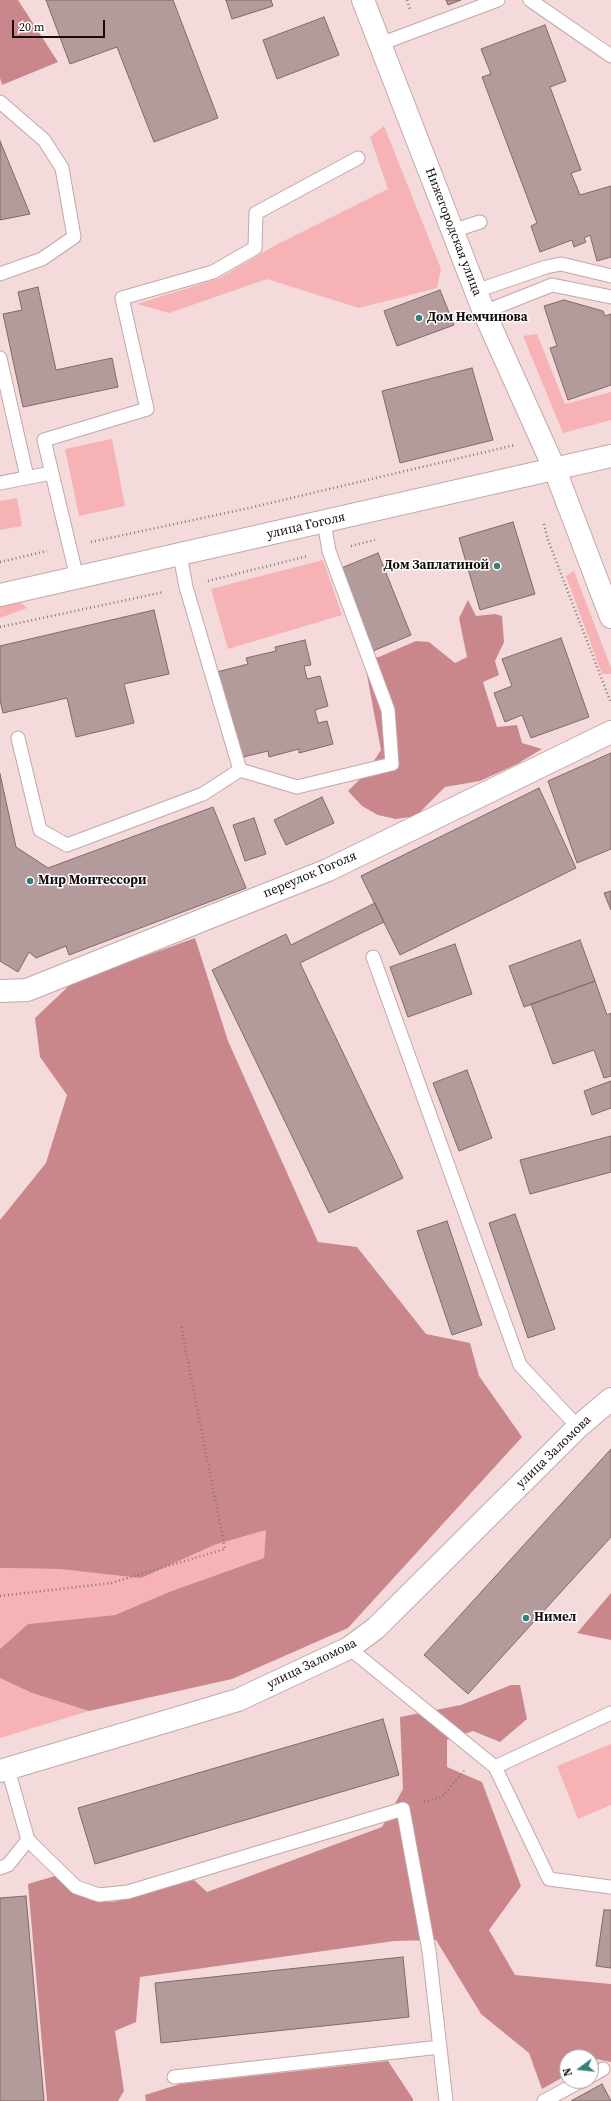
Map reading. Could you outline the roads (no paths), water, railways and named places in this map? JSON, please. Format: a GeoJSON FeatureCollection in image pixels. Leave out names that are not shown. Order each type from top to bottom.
{"type":"FeatureCollection","features":[{"type":"Feature","properties":{"kind":"street","name":"Нижегородская улица"},"geometry":{"type":"LineString","coordinates":[[363,0],[484,312],[555,470],[611,617]]}},
{"type":"Feature","properties":{"kind":"street","name":"улица Гоголя"},"geometry":{"type":"LineString","coordinates":[[0,595],[555,470],[611,456]]}},
{"type":"Feature","properties":{"kind":"street","name":"переулок Гоголя"},"geometry":{"type":"LineString","coordinates":[[0,991],[27,990],[328,870],[611,732]]}},
{"type":"Feature","properties":{"kind":"street","name":"улица Заломова"},"geometry":{"type":"LineString","coordinates":[[4,1770],[238,1700],[349,1648],[376,1628],[578,1427],[611,1399]]}},
{"type":"Feature","properties":{"kind":"lane"},"geometry":{"type":"LineString","coordinates":[[380,44],[498,0]]}},
{"type":"Feature","properties":{"kind":"lane"},"geometry":{"type":"LineString","coordinates":[[530,0],[611,56]]}},
{"type":"Feature","properties":{"kind":"lane"},"geometry":{"type":"LineString","coordinates":[[0,102],[44,140],[62,168],[74,237],[42,259],[0,274]]}},
{"type":"Feature","properties":{"kind":"lane"},"geometry":{"type":"LineString","coordinates":[[77,578],[44,440],[147,409],[122,298],[213,272],[256,248],[256,213],[358,158]]}},
{"type":"Feature","properties":{"kind":"lane"},"geometry":{"type":"LineString","coordinates":[[452,231],[480,222]]}},
{"type":"Feature","properties":{"kind":"lane"},"geometry":{"type":"LineString","coordinates":[[476,291],[546,267],[561,264],[611,276]]}},
{"type":"Feature","properties":{"kind":"lane"},"geometry":{"type":"LineString","coordinates":[[484,312],[552,285],[611,297]]}},
{"type":"Feature","properties":{"kind":"lane"},"geometry":{"type":"LineString","coordinates":[[0,358],[27,477]]}},
{"type":"Feature","properties":{"kind":"lane"},"geometry":{"type":"LineString","coordinates":[[0,483],[51,473]]}},
{"type":"Feature","properties":{"kind":"lane"},"geometry":{"type":"LineString","coordinates":[[18,738],[40,830],[67,845],[203,794],[240,770],[297,787],[392,764],[388,710],[329,551],[324,522]]}},
{"type":"Feature","properties":{"kind":"lane"},"geometry":{"type":"LineString","coordinates":[[180,555],[186,587],[240,770]]}},
{"type":"Feature","properties":{"kind":"lane"},"geometry":{"type":"LineString","coordinates":[[373,957],[520,1365],[578,1427]]}},
{"type":"Feature","properties":{"kind":"lane"},"geometry":{"type":"LineString","coordinates":[[349,1648],[495,1767],[550,1879],[611,1887]]}},
{"type":"Feature","properties":{"kind":"lane"},"geometry":{"type":"LineString","coordinates":[[495,1767],[611,1713]]}},
{"type":"Feature","properties":{"kind":"lane"},"geometry":{"type":"LineString","coordinates":[[4,1770],[28,1840],[76,1887],[99,1895],[128,1892],[403,1809],[429,1951],[446,2101]]}},
{"type":"Feature","properties":{"kind":"lane"},"geometry":{"type":"LineString","coordinates":[[0,1868],[8,1865],[28,1840]]}},
{"type":"Feature","properties":{"kind":"lane"},"geometry":{"type":"LineString","coordinates":[[174,2077],[440,2047]]}},
{"type":"Feature","properties":{"kind":"lane"},"geometry":{"type":"LineString","coordinates":[[599,2071],[603,2069]]}},
{"type":"Feature","properties":{"kind":"lane"},"geometry":{"type":"LineString","coordinates":[[544,2101],[566,2089]]}},
{"type":"Feature","properties":{"kind":"place","name":"Дом Немчинова"},"geometry":{"type":"Point","coordinates":[419,318]}},
{"type":"Feature","properties":{"kind":"place","name":"Дом Заплатиной"},"geometry":{"type":"Point","coordinates":[497,566]}},
{"type":"Feature","properties":{"kind":"place","name":"Мир Монтессори"},"geometry":{"type":"Point","coordinates":[30,881]}},
{"type":"Feature","properties":{"kind":"place","name":"Нимел"},"geometry":{"type":"Point","coordinates":[526,1618]}}]}
